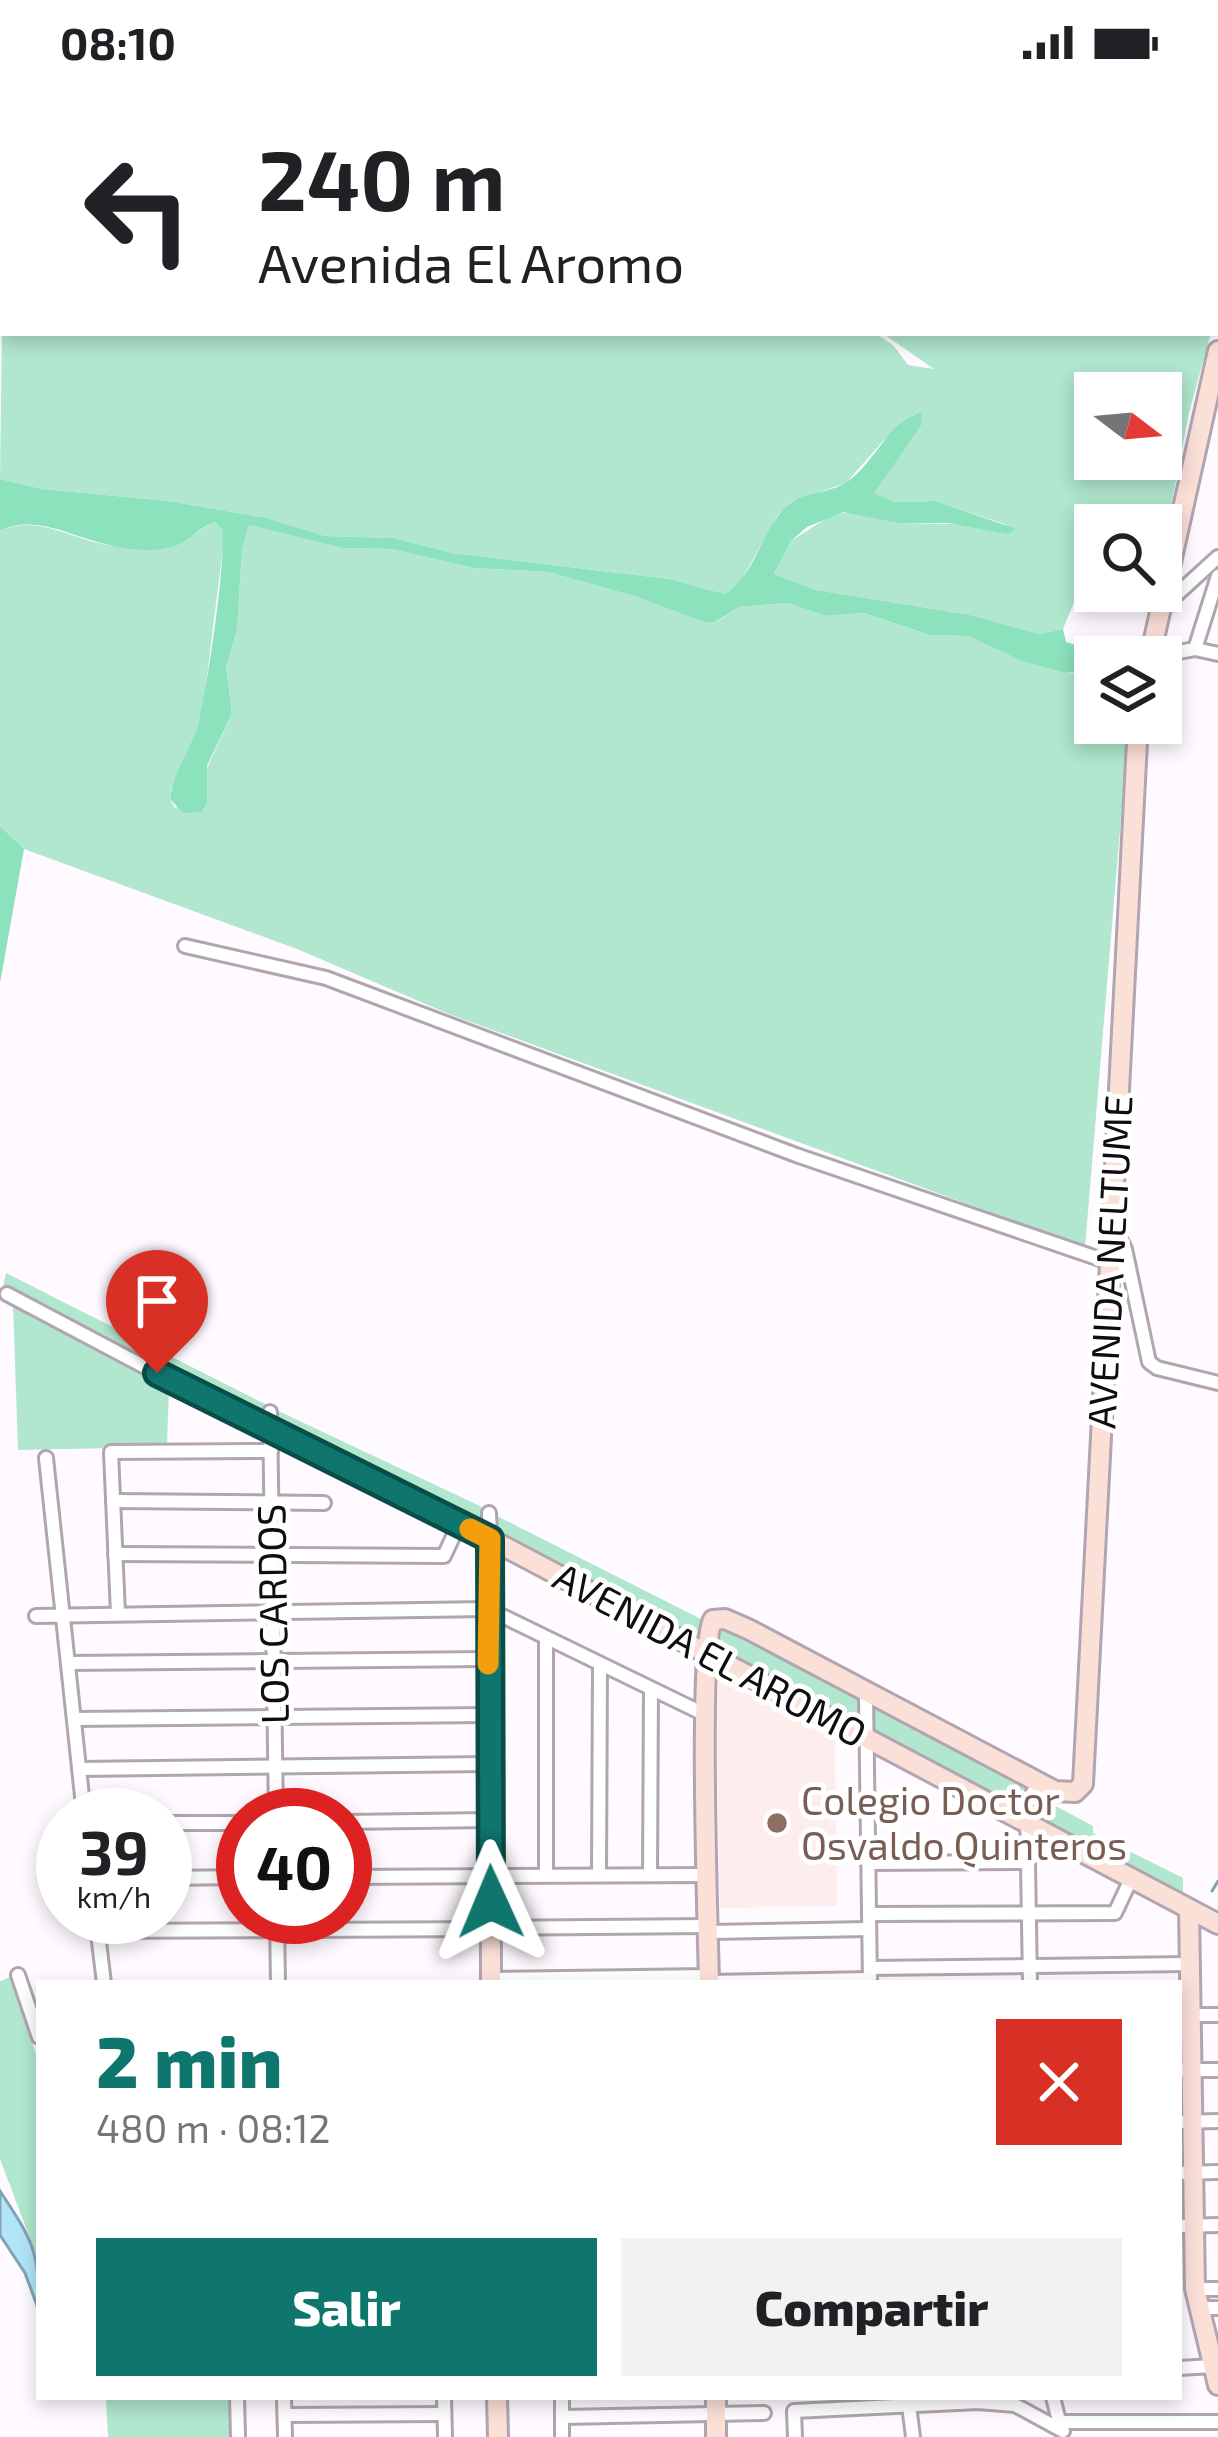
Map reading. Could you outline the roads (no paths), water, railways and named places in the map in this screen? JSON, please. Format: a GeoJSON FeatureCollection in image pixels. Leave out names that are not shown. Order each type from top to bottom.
{"type":"FeatureCollection","features":[{"type":"Feature","properties":{"kind":"street"},"geometry":{"type":"LineString","coordinates":[[1182,532],[1212,409],[1218,351]]}},
{"type":"Feature","properties":{"kind":"street"},"geometry":{"type":"LineString","coordinates":[[1182,590],[1218,557]]}},
{"type":"Feature","properties":{"kind":"street"},"geometry":{"type":"LineString","coordinates":[[1195,649],[1218,576]]}},
{"type":"Feature","properties":{"kind":"street"},"geometry":{"type":"LineString","coordinates":[[1182,651],[1218,654]]}},
{"type":"Feature","properties":{"kind":"street","name":"AVENIDA NELTUME"},"geometry":{"type":"LineString","coordinates":[[1070,1794],[1080,1789],[1084,1777],[1120,1267],[1114,1228],[1137,744]]}},
{"type":"Feature","properties":{"kind":"street"},"geometry":{"type":"LineString","coordinates":[[185,946],[326,978],[796,1155],[1120,1267],[1149,1362],[1218,1383]]}},
{"type":"Feature","properties":{"kind":"street","name":"AVENIDA EL AROMO"},"geometry":{"type":"LineString","coordinates":[[7,1294],[270,1432],[490,1539],[1218,1924]]}},
{"type":"Feature","properties":{"kind":"street","name":"LOS CARDOS"},"geometry":{"type":"LineString","coordinates":[[270,1412],[275,1788]]}},
{"type":"Feature","properties":{"kind":"street"},"geometry":{"type":"LineString","coordinates":[[118,1614],[111,1452],[271,1451]]}},
{"type":"Feature","properties":{"kind":"street"},"geometry":{"type":"LineString","coordinates":[[46,1458],[82,1788]]}},
{"type":"Feature","properties":{"kind":"street"},"geometry":{"type":"LineString","coordinates":[[113,1502],[324,1503]]}},
{"type":"Feature","properties":{"kind":"street"},"geometry":{"type":"LineString","coordinates":[[488,1513],[491,1980]]}},
{"type":"Feature","properties":{"kind":"street"},"geometry":{"type":"LineString","coordinates":[[115,1554],[444,1556],[459,1524]]}},
{"type":"Feature","properties":{"kind":"street"},"geometry":{"type":"LineString","coordinates":[[36,1616],[488,1609],[706,1715]]}},
{"type":"Feature","properties":{"kind":"street","name":"AVENIDA EL AROMO"},"geometry":{"type":"LineString","coordinates":[[707,1655],[707,1629],[712,1620],[724,1619],[1038,1783],[1070,1794]]}},
{"type":"Feature","properties":{"kind":"street"},"geometry":{"type":"LineString","coordinates":[[546,1639],[546,1875]]}},
{"type":"Feature","properties":{"kind":"street"},"geometry":{"type":"LineString","coordinates":[[707,1655],[709,1980],[870,1977],[1030,1965],[1190,1964]]}},
{"type":"Feature","properties":{"kind":"street"},"geometry":{"type":"LineString","coordinates":[[68,1663],[488,1659]]}},
{"type":"Feature","properties":{"kind":"street"},"geometry":{"type":"LineString","coordinates":[[598,1875],[600,1665]]}},
{"type":"Feature","properties":{"kind":"street"},"geometry":{"type":"LineString","coordinates":[[650,1875],[651,1689]]}},
{"type":"Feature","properties":{"kind":"street"},"geometry":{"type":"LineString","coordinates":[[866,1695],[870,1977]]}},
{"type":"Feature","properties":{"kind":"street"},"geometry":{"type":"LineString","coordinates":[[74,1719],[488,1715]]}},
{"type":"Feature","properties":{"kind":"street"},"geometry":{"type":"LineString","coordinates":[[80,1769],[489,1764]]}},
{"type":"Feature","properties":{"kind":"street"},"geometry":{"type":"LineString","coordinates":[[1030,1980],[1027,1804],[1038,1783]]}},
{"type":"Feature","properties":{"kind":"street"},"geometry":{"type":"LineString","coordinates":[[372,1822],[490,1820]]}},
{"type":"Feature","properties":{"kind":"street"},"geometry":{"type":"LineString","coordinates":[[868,1863],[1028,1862]]}},
{"type":"Feature","properties":{"kind":"street"},"geometry":{"type":"LineString","coordinates":[[372,1876],[709,1875]]}},
{"type":"Feature","properties":{"kind":"street"},"geometry":{"type":"LineString","coordinates":[[869,1914],[1115,1913],[1131,1879]]}},
{"type":"Feature","properties":{"kind":"street"},"geometry":{"type":"LineString","coordinates":[[1182,2369],[1216,2376],[1194,2301],[1187,2226],[1189,1909]]}},
{"type":"Feature","properties":{"kind":"street"},"geometry":{"type":"LineString","coordinates":[[372,1926],[869,1929]]}},
{"type":"Feature","properties":{"kind":"street"},"geometry":{"type":"LineString","coordinates":[[99,1944],[104,1980]]}},
{"type":"Feature","properties":{"kind":"street"},"geometry":{"type":"LineString","coordinates":[[277,1944],[278,1980]]}},
{"type":"Feature","properties":{"kind":"street"},"geometry":{"type":"LineString","coordinates":[[18,1976],[33,2001]]}},
{"type":"Feature","properties":{"kind":"street"},"geometry":{"type":"LineString","coordinates":[[1185,2015],[1218,2015]]}},
{"type":"Feature","properties":{"kind":"street"},"geometry":{"type":"LineString","coordinates":[[1185,2070],[1218,2069]]}},
{"type":"Feature","properties":{"kind":"street"},"geometry":{"type":"LineString","coordinates":[[1186,2121],[1218,2121]]}},
{"type":"Feature","properties":{"kind":"street"},"geometry":{"type":"LineString","coordinates":[[1186,2173],[1218,2173]]}},
{"type":"Feature","properties":{"kind":"street"},"geometry":{"type":"LineString","coordinates":[[1187,2226],[1218,2225]]}},
{"type":"Feature","properties":{"kind":"street"},"geometry":{"type":"LineString","coordinates":[[1194,2301],[1218,2289]]}},
{"type":"Feature","properties":{"kind":"street"},"geometry":{"type":"LineString","coordinates":[[237,2400],[238,2437]]}},
{"type":"Feature","properties":{"kind":"street"},"geometry":{"type":"LineString","coordinates":[[284,2400],[285,2437]]}},
{"type":"Feature","properties":{"kind":"street"},"geometry":{"type":"LineString","coordinates":[[444,2400],[445,2437]]}},
{"type":"Feature","properties":{"kind":"street"},"geometry":{"type":"LineString","coordinates":[[497,2400],[498,2437]]}},
{"type":"Feature","properties":{"kind":"street"},"geometry":{"type":"LineString","coordinates":[[562,2400],[562,2437]]}},
{"type":"Feature","properties":{"kind":"street"},"geometry":{"type":"LineString","coordinates":[[795,2437],[794,2411],[947,2400]]}},
{"type":"Feature","properties":{"kind":"street"},"geometry":{"type":"LineString","coordinates":[[974,2400],[1015,2405],[1062,2430],[1218,2422]]}},
{"type":"Feature","properties":{"kind":"street"},"geometry":{"type":"LineString","coordinates":[[1054,2400],[1062,2430]]}},
{"type":"Feature","properties":{"kind":"street"},"geometry":{"type":"LineString","coordinates":[[910,2402],[913,2437]]}},
{"type":"Feature","properties":{"kind":"street"},"geometry":{"type":"LineString","coordinates":[[562,2417],[716,2406],[764,2413]]}},
{"type":"Feature","properties":{"kind":"street"},"geometry":{"type":"LineString","coordinates":[[716,2406],[716,2437]]}},
{"type":"Feature","properties":{"kind":"street"},"geometry":{"type":"LineString","coordinates":[[285,2415],[444,2414]]}},
{"type":"Feature","properties":{"kind":"water"},"geometry":{"type":"Polygon","coordinates":[[[0,2191],[32,2247],[36,2303],[25,2273],[0,2235],[0,2191]]]}},
{"type":"Feature","properties":{"kind":"waterway"},"geometry":{"type":"LineString","coordinates":[[1212,1891],[1218,1881]]}},
{"type":"Feature","properties":{"kind":"place","name":"Colegio Doctor Osvaldo Quinteros"},"geometry":{"type":"Point","coordinates":[777,1823]}}]}
